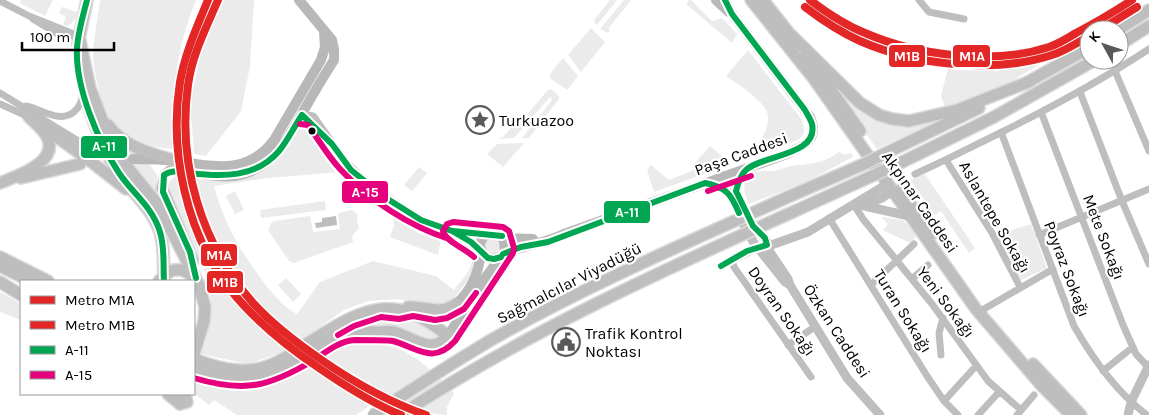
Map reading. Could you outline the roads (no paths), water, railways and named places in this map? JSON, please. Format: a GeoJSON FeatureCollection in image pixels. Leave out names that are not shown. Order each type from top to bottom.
{"type":"FeatureCollection","features":[{"type":"Feature","properties":{"kind":"main road"},"geometry":{"type":"LineString","coordinates":[[87,0],[79,36],[77,56],[84,88],[94,123],[110,157],[156,222],[164,253],[162,280]]}},
{"type":"Feature","properties":{"kind":"main road"},"geometry":{"type":"LineString","coordinates":[[133,159],[145,159],[239,176],[264,165],[278,152],[334,60],[324,32],[299,0]]}},
{"type":"Feature","properties":{"kind":"main road","name":"Paşa Caddesi"},"geometry":{"type":"LineString","coordinates":[[716,0],[732,14]]}},
{"type":"Feature","properties":{"kind":"main road","name":"Paşa Caddesi"},"geometry":{"type":"LineString","coordinates":[[502,256],[520,247],[548,242],[564,234],[787,154],[804,145],[812,136],[813,124],[805,110],[732,14],[725,0]]}},
{"type":"Feature","properties":{"kind":"main road","name":"Akpınar Caddesi"},"geometry":{"type":"LineString","coordinates":[[751,0],[814,79],[999,328],[1080,415]]}},
{"type":"Feature","properties":{"kind":"main road","name":"Akpınar Caddesi"},"geometry":{"type":"LineString","coordinates":[[763,0],[844,107],[909,216],[986,322],[1042,386],[1071,415]]}},
{"type":"Feature","properties":{"kind":"main road"},"geometry":{"type":"LineString","coordinates":[[1129,23],[1149,10]]}},
{"type":"Feature","properties":{"kind":"main road"},"geometry":{"type":"LineString","coordinates":[[1129,39],[1149,26]]}},
{"type":"Feature","properties":{"kind":"main road"},"geometry":{"type":"LineString","coordinates":[[790,34],[860,103],[892,119],[909,121],[957,110],[1031,81],[1079,54]]}},
{"type":"Feature","properties":{"kind":"main road"},"geometry":{"type":"LineString","coordinates":[[79,36],[87,75],[111,143],[119,157],[165,214],[187,264],[197,281],[197,301],[195,304]]}},
{"type":"Feature","properties":{"kind":"main road"},"geometry":{"type":"LineString","coordinates":[[209,171],[240,165],[262,153],[274,140],[329,45]]}},
{"type":"Feature","properties":{"kind":"main road","name":"Sağmalcılar Viyadüğü"},"geometry":{"type":"LineString","coordinates":[[400,415],[486,361],[561,320],[894,166],[994,117],[1079,69]]}},
{"type":"Feature","properties":{"kind":"main road","name":"Sağmalcılar Viyadüğü"},"geometry":{"type":"LineString","coordinates":[[372,415],[445,368],[526,321],[649,260],[913,142],[1031,81]]}},
{"type":"Feature","properties":{"kind":"main road"},"geometry":{"type":"LineString","coordinates":[[101,116],[115,135],[125,142],[173,165]]}},
{"type":"Feature","properties":{"kind":"main road"},"geometry":{"type":"LineString","coordinates":[[29,118],[89,160],[148,210]]}},
{"type":"Feature","properties":{"kind":"main road"},"geometry":{"type":"LineString","coordinates":[[0,183],[36,166],[43,161],[49,152],[48,138],[29,118]]}},
{"type":"Feature","properties":{"kind":"main road"},"geometry":{"type":"LineString","coordinates":[[145,159],[155,166],[160,175],[162,188],[190,252],[203,297],[203,327],[195,350]]}},
{"type":"Feature","properties":{"kind":"main road"},"geometry":{"type":"LineString","coordinates":[[0,183],[80,164]]}},
{"type":"Feature","properties":{"kind":"main road"},"geometry":{"type":"LineString","coordinates":[[162,188],[164,175],[173,165]]}},
{"type":"Feature","properties":{"kind":"main road"},"geometry":{"type":"LineString","coordinates":[[195,369],[229,378],[256,377],[284,367],[326,341],[346,332],[357,330],[377,332],[384,330],[420,343],[433,346],[440,344],[448,336],[483,281],[502,256],[505,247],[503,238],[497,234],[486,235],[480,241],[480,266],[475,277],[456,304],[440,311],[413,307],[399,310]]}},
{"type":"Feature","properties":{"kind":"main road","name":"Paşa Caddesi"},"geometry":{"type":"LineString","coordinates":[[503,238],[532,239],[564,234]]}},
{"type":"Feature","properties":{"kind":"main road"},"geometry":{"type":"LineString","coordinates":[[481,251],[491,259],[502,256]]}},
{"type":"Feature","properties":{"kind":"main road"},"geometry":{"type":"LineString","coordinates":[[0,256],[46,280]]}},
{"type":"Feature","properties":{"kind":"main road"},"geometry":{"type":"LineString","coordinates":[[0,266],[28,280]]}},
{"type":"Feature","properties":{"kind":"main road"},"geometry":{"type":"LineString","coordinates":[[162,280],[173,269],[180,269],[187,271],[197,281]]}},
{"type":"Feature","properties":{"kind":"main road"},"geometry":{"type":"LineString","coordinates":[[0,275],[20,285]]}},
{"type":"Feature","properties":{"kind":"main road"},"geometry":{"type":"LineString","coordinates":[[0,282],[20,294]]}},
{"type":"Feature","properties":{"kind":"main road"},"geometry":{"type":"LineString","coordinates":[[0,287],[20,298]]}},
{"type":"Feature","properties":{"kind":"main road"},"geometry":{"type":"LineString","coordinates":[[195,359],[227,369],[260,369],[285,358],[350,318],[380,308],[399,310],[420,316],[448,336]]}},
{"type":"Feature","properties":{"kind":"street"},"geometry":{"type":"LineString","coordinates":[[770,0],[790,34]]}},
{"type":"Feature","properties":{"kind":"street"},"geometry":{"type":"LineString","coordinates":[[920,0],[929,12],[964,20]]}},
{"type":"Feature","properties":{"kind":"street"},"geometry":{"type":"LineString","coordinates":[[0,1],[29,16],[79,36]]}},
{"type":"Feature","properties":{"kind":"street"},"geometry":{"type":"LineString","coordinates":[[915,174],[1080,92],[1148,51]]}},
{"type":"Feature","properties":{"kind":"street"},"geometry":{"type":"LineString","coordinates":[[1114,71],[1149,151]]}},
{"type":"Feature","properties":{"kind":"street"},"geometry":{"type":"LineString","coordinates":[[21,106],[32,107],[50,115],[66,116],[77,109],[83,97],[84,88]]}},
{"type":"Feature","properties":{"kind":"street"},"geometry":{"type":"LineString","coordinates":[[1080,92],[1122,201],[1149,264]]}},
{"type":"Feature","properties":{"kind":"street"},"geometry":{"type":"LineString","coordinates":[[0,93],[94,150]]}},
{"type":"Feature","properties":{"kind":"street"},"geometry":{"type":"LineString","coordinates":[[0,104],[29,118]]}},
{"type":"Feature","properties":{"kind":"street"},"geometry":{"type":"LineString","coordinates":[[293,108],[332,144],[352,170],[396,206],[421,220],[452,231],[471,242],[481,251]]}},
{"type":"Feature","properties":{"kind":"street","name":"Mete Sokağı"},"geometry":{"type":"LineString","coordinates":[[1041,112],[1081,218],[1136,354],[1149,367]]}},
{"type":"Feature","properties":{"kind":"street","name":"Poyraz Sokağı"},"geometry":{"type":"LineString","coordinates":[[1001,132],[1074,326],[1089,353],[1103,371],[1131,402],[1147,415]]}},
{"type":"Feature","properties":{"kind":"street","name":"Aslantepe Sokağı"},"geometry":{"type":"LineString","coordinates":[[946,160],[992,233],[1020,287]]}},
{"type":"Feature","properties":{"kind":"street"},"geometry":{"type":"LineString","coordinates":[[733,191],[748,168]]}},
{"type":"Feature","properties":{"kind":"street"},"geometry":{"type":"LineString","coordinates":[[727,175],[733,191],[753,226],[763,236]]}},
{"type":"Feature","properties":{"kind":"street"},"geometry":{"type":"LineString","coordinates":[[706,183],[733,191]]}},
{"type":"Feature","properties":{"kind":"street"},"geometry":{"type":"LineString","coordinates":[[722,266],[732,260],[734,253],[808,232],[829,218],[892,186]]}},
{"type":"Feature","properties":{"kind":"street"},"geometry":{"type":"LineString","coordinates":[[1039,234],[1149,189]]}},
{"type":"Feature","properties":{"kind":"street","name":"Özkan Caddesi"},"geometry":{"type":"LineString","coordinates":[[733,191],[745,228],[785,282],[790,285],[847,378],[880,415]]}},
{"type":"Feature","properties":{"kind":"street"},"geometry":{"type":"LineString","coordinates":[[857,205],[909,216]]}},
{"type":"Feature","properties":{"kind":"street","name":"Yeni Sokağı"},"geometry":{"type":"LineString","coordinates":[[857,205],[943,318],[976,366],[1019,412]]}},
{"type":"Feature","properties":{"kind":"street","name":"Turan Sokağı"},"geometry":{"type":"LineString","coordinates":[[829,218],[944,401],[958,415]]}},
{"type":"Feature","properties":{"kind":"street"},"geometry":{"type":"LineString","coordinates":[[452,231],[486,235]]}},
{"type":"Feature","properties":{"kind":"street"},"geometry":{"type":"LineString","coordinates":[[759,245],[756,237],[793,237]]}},
{"type":"Feature","properties":{"kind":"street"},"geometry":{"type":"LineString","coordinates":[[870,285],[914,244]]}},
{"type":"Feature","properties":{"kind":"street","name":"Doyran Sokağı"},"geometry":{"type":"LineString","coordinates":[[732,260],[734,267],[811,377]]}},
{"type":"Feature","properties":{"kind":"street"},"geometry":{"type":"LineString","coordinates":[[912,278],[928,265]]}},
{"type":"Feature","properties":{"kind":"street"},"geometry":{"type":"LineString","coordinates":[[984,309],[1053,269]]}},
{"type":"Feature","properties":{"kind":"street"},"geometry":{"type":"LineString","coordinates":[[940,355],[939,333],[943,318]]}},
{"type":"Feature","properties":{"kind":"street"},"geometry":{"type":"LineString","coordinates":[[788,345],[816,326]]}},
{"type":"Feature","properties":{"kind":"street"},"geometry":{"type":"LineString","coordinates":[[1103,371],[1133,346]]}},
{"type":"Feature","properties":{"kind":"street"},"geometry":{"type":"LineString","coordinates":[[944,401],[976,366]]}},
{"type":"Feature","properties":{"kind":"street"},"geometry":{"type":"LineString","coordinates":[[1128,415],[1131,402],[1149,367]]}},
{"type":"Feature","properties":{"kind":"street"},"geometry":{"type":"LineString","coordinates":[[978,415],[999,392]]}},
{"type":"Feature","properties":{"kind":"street"},"geometry":{"type":"LineString","coordinates":[[1019,412],[1034,395]]}},
{"type":"Feature","properties":{"kind":"metro line","name":"M1B"},"geometry":{"type":"LineString","coordinates":[[208,0],[185,61],[177,108],[179,163],[184,190],[202,242],[214,266],[229,288],[249,311],[271,331],[294,350],[339,381],[369,400],[401,415]]}},
{"type":"Feature","properties":{"kind":"metro line","name":"M1A"},"geometry":{"type":"LineString","coordinates":[[218,0],[200,42],[190,74],[186,114],[186,144],[190,173],[197,201],[219,255],[253,303],[295,341],[360,384],[386,398],[426,415]]}},
{"type":"Feature","properties":{"kind":"metro line","name":"M1A"},"geometry":{"type":"LineString","coordinates":[[810,0],[850,26],[886,41],[932,52],[981,57],[1027,53],[1052,46],[1132,0]]}},
{"type":"Feature","properties":{"kind":"metro line","name":"M1B"},"geometry":{"type":"LineString","coordinates":[[805,7],[845,34],[860,41],[905,56],[930,61],[980,65],[1029,61],[1057,53],[1079,42]]}},
{"type":"Feature","properties":{"kind":"metro line","name":"M1B"},"geometry":{"type":"LineString","coordinates":[[1116,20],[1137,7]]}},
{"type":"Feature","properties":{"kind":"place","name":"Turkuazoo"},"geometry":{"type":"Point","coordinates":[480,120]}},
{"type":"Feature","properties":{"kind":"place","name":"Trafik Kontrol Noktası"},"geometry":{"type":"Point","coordinates":[566,342]}}]}
